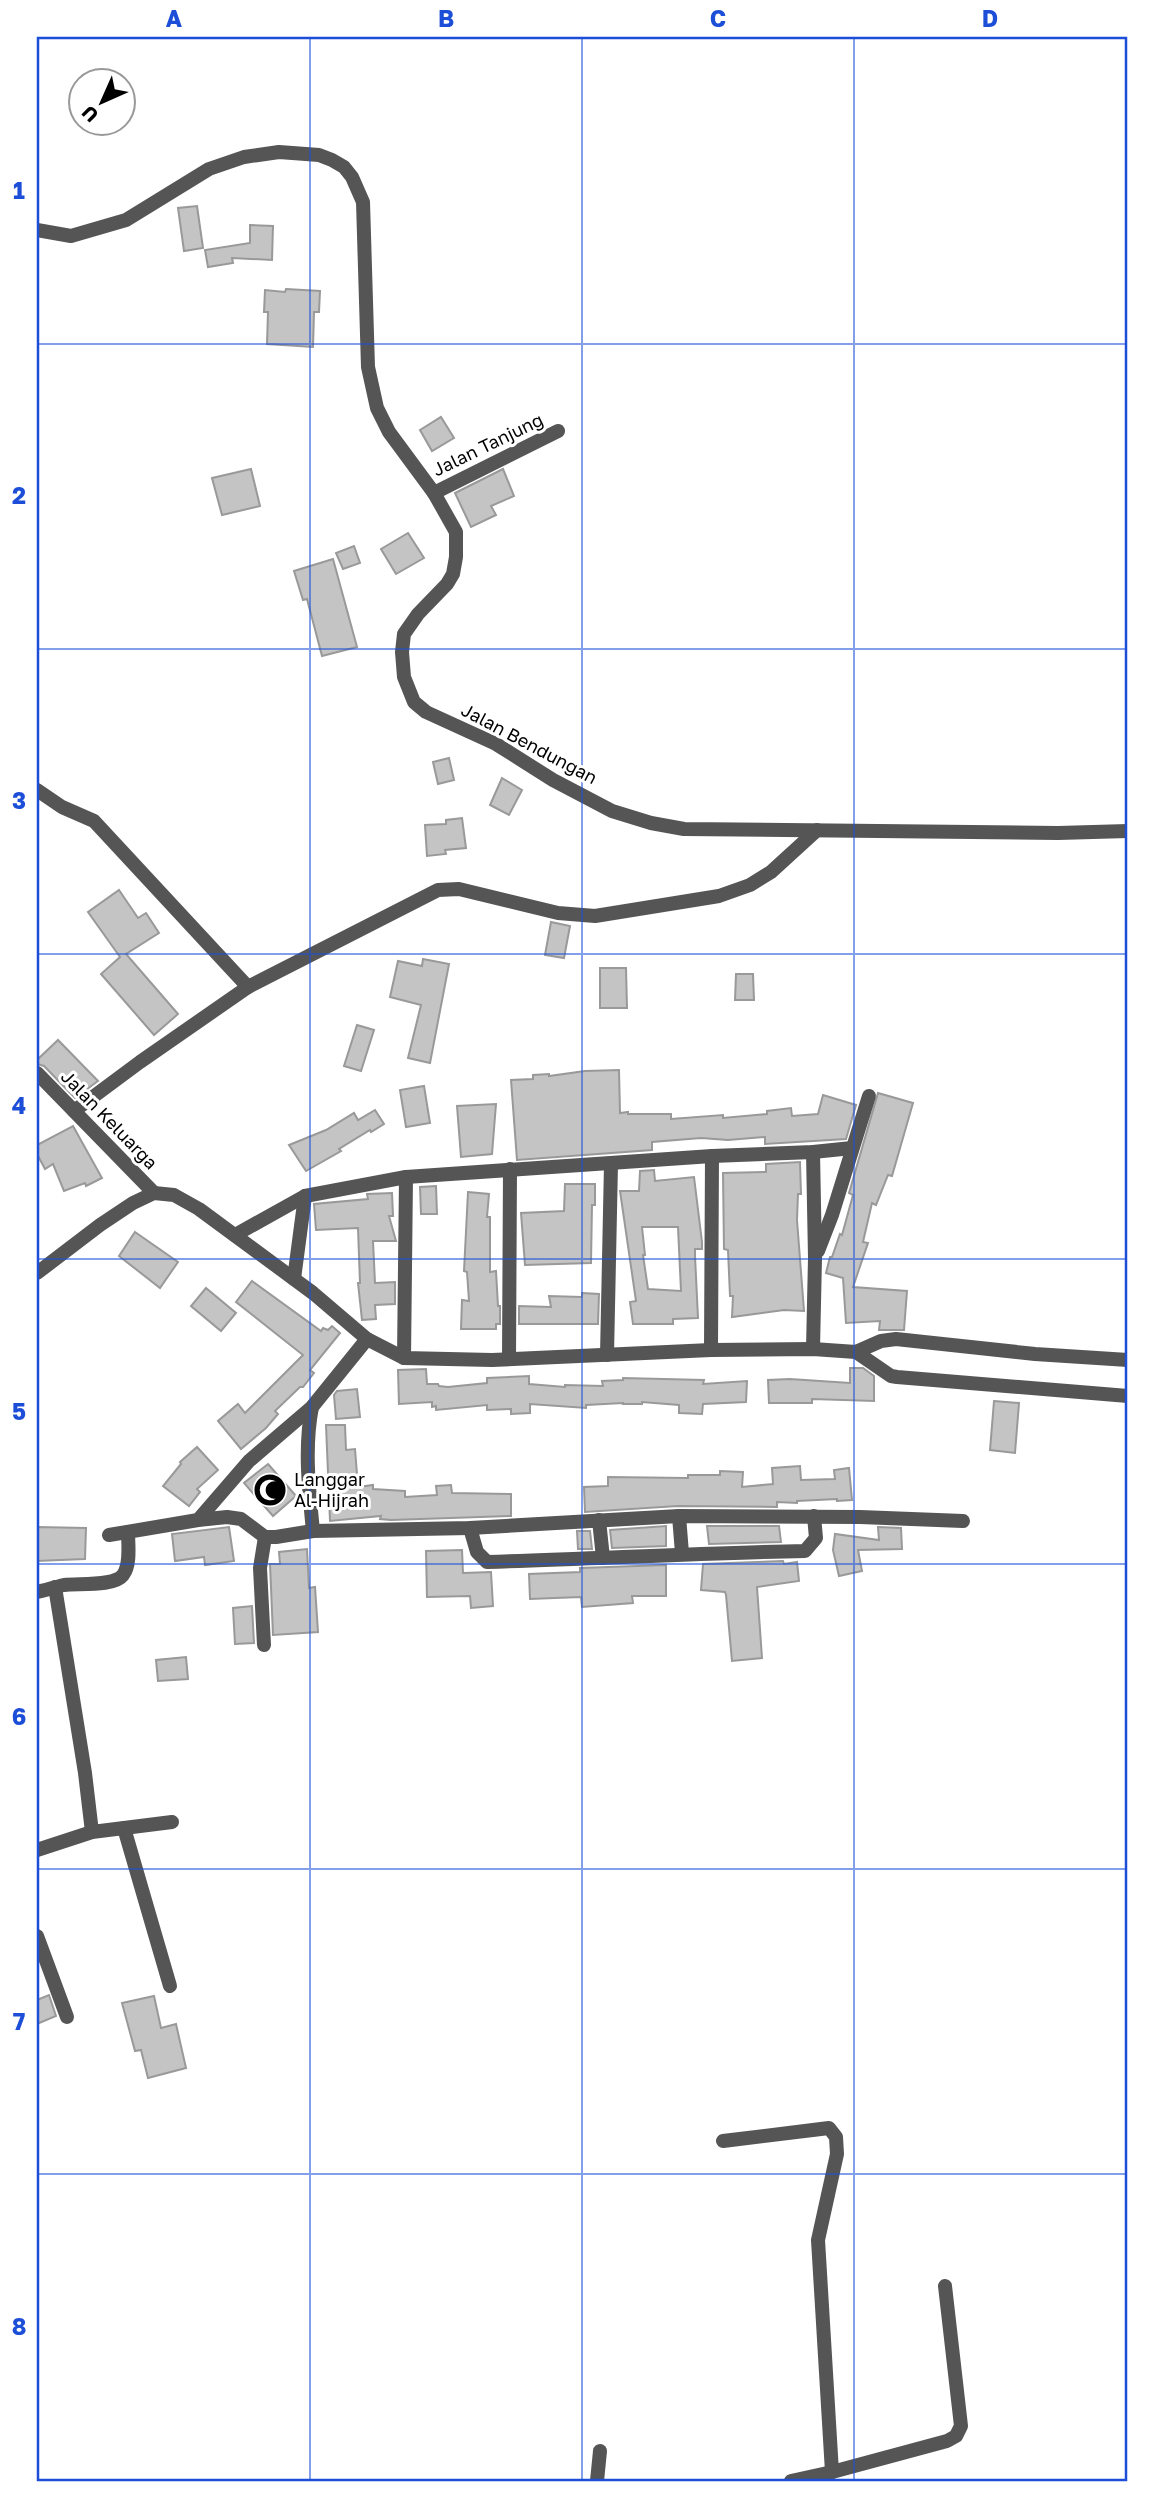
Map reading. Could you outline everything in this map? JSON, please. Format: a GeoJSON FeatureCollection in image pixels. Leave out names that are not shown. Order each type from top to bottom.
{"type":"FeatureCollection","features":[{"type":"Feature","properties":{"kind":"street","name":"Jalan Bendungan"},"geometry":{"type":"LineString","coordinates":[[37,230],[71,236],[126,220],[209,169],[244,157],[279,152],[319,155],[344,167],[352,177],[363,202],[368,366],[377,408],[390,432],[434,493],[456,532],[453,574],[404,634],[404,677],[414,702],[426,712],[496,744],[553,780],[612,811],[651,823],[684,829],[1058,833],[1128,831]]}},
{"type":"Feature","properties":{"kind":"street","name":"Jalan Tanjung"},"geometry":{"type":"LineString","coordinates":[[434,493],[558,431]]}},
{"type":"Feature","properties":{"kind":"street"},"geometry":{"type":"LineString","coordinates":[[37,790],[62,807],[94,821],[248,987]]}},
{"type":"Feature","properties":{"kind":"street"},"geometry":{"type":"LineString","coordinates":[[74,1111],[248,987],[438,890],[459,889],[558,913],[596,916],[719,896],[750,885],[771,873],[817,830]]}},
{"type":"Feature","properties":{"kind":"street","name":"Jalan Keluarga"},"geometry":{"type":"LineString","coordinates":[[37,1073],[153,1193]]}},
{"type":"Feature","properties":{"kind":"street"},"geometry":{"type":"LineString","coordinates":[[815,1258],[832,1215],[869,1096]]}},
{"type":"Feature","properties":{"kind":"street"},"geometry":{"type":"LineString","coordinates":[[235,1235],[305,1196],[405,1177],[852,1148]]}},
{"type":"Feature","properties":{"kind":"street"},"geometry":{"type":"LineString","coordinates":[[813,1152],[813,1349]]}},
{"type":"Feature","properties":{"kind":"street"},"geometry":{"type":"LineString","coordinates":[[711,1350],[712,1156]]}},
{"type":"Feature","properties":{"kind":"street"},"geometry":{"type":"LineString","coordinates":[[607,1355],[611,1164]]}},
{"type":"Feature","properties":{"kind":"street"},"geometry":{"type":"LineString","coordinates":[[509,1359],[510,1169]]}},
{"type":"Feature","properties":{"kind":"street"},"geometry":{"type":"LineString","coordinates":[[404,1358],[405,1177]]}},
{"type":"Feature","properties":{"kind":"street"},"geometry":{"type":"LineString","coordinates":[[37,1273],[100,1225],[153,1193],[174,1195],[199,1209],[294,1279],[367,1339],[404,1358],[509,1359],[711,1350],[813,1349],[856,1352],[881,1341],[896,1339],[1035,1354],[1128,1360]]}},
{"type":"Feature","properties":{"kind":"street"},"geometry":{"type":"LineString","coordinates":[[294,1279],[305,1196]]}},
{"type":"Feature","properties":{"kind":"street"},"geometry":{"type":"LineString","coordinates":[[198,1520],[249,1461],[312,1407],[367,1339]]}},
{"type":"Feature","properties":{"kind":"street"},"geometry":{"type":"LineString","coordinates":[[856,1352],[891,1376],[897,1377],[1128,1396]]}},
{"type":"Feature","properties":{"kind":"street"},"geometry":{"type":"LineString","coordinates":[[312,1407],[307,1432],[313,1531]]}},
{"type":"Feature","properties":{"kind":"street"},"geometry":{"type":"LineString","coordinates":[[679,1516],[682,1553]]}},
{"type":"Feature","properties":{"kind":"street"},"geometry":{"type":"LineString","coordinates":[[109,1535],[227,1517],[241,1519],[265,1537],[313,1531],[470,1528],[679,1516],[814,1516],[963,1521]]}},
{"type":"Feature","properties":{"kind":"street"},"geometry":{"type":"LineString","coordinates":[[470,1528],[477,1552],[487,1562],[682,1553],[805,1551],[816,1538],[814,1516]]}},
{"type":"Feature","properties":{"kind":"street"},"geometry":{"type":"LineString","coordinates":[[599,1520],[603,1558]]}},
{"type":"Feature","properties":{"kind":"street"},"geometry":{"type":"LineString","coordinates":[[37,1592],[55,1587],[120,1579],[125,1573],[127,1563],[128,1532]]}},
{"type":"Feature","properties":{"kind":"street"},"geometry":{"type":"LineString","coordinates":[[264,1645],[260,1568],[265,1537]]}},
{"type":"Feature","properties":{"kind":"street"},"geometry":{"type":"LineString","coordinates":[[55,1587],[92,1832]]}},
{"type":"Feature","properties":{"kind":"street"},"geometry":{"type":"LineString","coordinates":[[37,1850],[92,1832],[172,1822]]}},
{"type":"Feature","properties":{"kind":"street"},"geometry":{"type":"LineString","coordinates":[[124,1828],[170,1986]]}},
{"type":"Feature","properties":{"kind":"street"},"geometry":{"type":"LineString","coordinates":[[37,1936],[67,2017]]}},
{"type":"Feature","properties":{"kind":"street"},"geometry":{"type":"LineString","coordinates":[[723,2141],[829,2128],[836,2137],[836,2154],[818,2240],[832,2472]]}},
{"type":"Feature","properties":{"kind":"street"},"geometry":{"type":"LineString","coordinates":[[791,2481],[947,2441],[956,2436],[961,2426],[945,2287]]}},
{"type":"Feature","properties":{"kind":"street"},"geometry":{"type":"LineString","coordinates":[[597,2481],[600,2451]]}},
{"type":"Feature","properties":{"kind":"building"},"geometry":{"type":"Polygon","coordinates":[[[197,206],[203,248],[184,251],[178,208],[197,206]]]}},
{"type":"Feature","properties":{"kind":"building"},"geometry":{"type":"Polygon","coordinates":[[[250,225],[273,226],[272,260],[232,258],[233,263],[208,267],[205,250],[250,243],[250,225]]]}},
{"type":"Feature","properties":{"kind":"building"},"geometry":{"type":"Polygon","coordinates":[[[286,289],[320,291],[319,312],[314,312],[313,347],[267,344],[268,312],[264,312],[265,290],[285,292],[286,289]]]}},
{"type":"Feature","properties":{"kind":"building"},"geometry":{"type":"Polygon","coordinates":[[[441,417],[454,438],[432,451],[420,430],[441,417]]]}},
{"type":"Feature","properties":{"kind":"building"},"geometry":{"type":"Polygon","coordinates":[[[251,469],[260,506],[222,515],[212,478],[251,469]]]}},
{"type":"Feature","properties":{"kind":"building"},"geometry":{"type":"Polygon","coordinates":[[[503,469],[514,496],[491,506],[496,515],[471,527],[455,493],[503,469]]]}},
{"type":"Feature","properties":{"kind":"building"},"geometry":{"type":"Polygon","coordinates":[[[408,533],[424,558],[396,574],[381,549],[408,533]]]}},
{"type":"Feature","properties":{"kind":"building"},"geometry":{"type":"Polygon","coordinates":[[[354,546],[360,563],[343,569],[336,553],[354,546]]]}},
{"type":"Feature","properties":{"kind":"building"},"geometry":{"type":"Polygon","coordinates":[[[333,559],[357,647],[322,656],[307,599],[303,600],[294,571],[333,559]]]}},
{"type":"Feature","properties":{"kind":"building"},"geometry":{"type":"Polygon","coordinates":[[[449,758],[454,780],[438,784],[433,762],[449,758]]]}},
{"type":"Feature","properties":{"kind":"building"},"geometry":{"type":"Polygon","coordinates":[[[502,778],[522,790],[509,815],[490,805],[502,778]]]}},
{"type":"Feature","properties":{"kind":"building"},"geometry":{"type":"Polygon","coordinates":[[[462,818],[466,848],[445,850],[446,854],[427,856],[425,825],[446,824],[446,820],[462,818]]]}},
{"type":"Feature","properties":{"kind":"building"},"geometry":{"type":"Polygon","coordinates":[[[119,890],[138,918],[146,913],[159,933],[126,954],[178,1014],[154,1035],[101,974],[120,957],[88,912],[119,890]]]}},
{"type":"Feature","properties":{"kind":"building"},"geometry":{"type":"Polygon","coordinates":[[[551,922],[570,926],[564,958],[545,955],[551,922]]]}},
{"type":"Feature","properties":{"kind":"building"},"geometry":{"type":"Polygon","coordinates":[[[423,959],[449,964],[430,1063],[408,1058],[421,1005],[390,997],[398,961],[422,966],[423,959]]]}},
{"type":"Feature","properties":{"kind":"building"},"geometry":{"type":"Polygon","coordinates":[[[600,968],[626,968],[627,1008],[600,1008],[600,968]]]}},
{"type":"Feature","properties":{"kind":"building"},"geometry":{"type":"Polygon","coordinates":[[[736,974],[753,974],[754,1000],[735,1000],[736,974]]]}},
{"type":"Feature","properties":{"kind":"building"},"geometry":{"type":"Polygon","coordinates":[[[357,1025],[374,1030],[361,1071],[344,1066],[357,1025]]]}},
{"type":"Feature","properties":{"kind":"building"},"geometry":{"type":"Polygon","coordinates":[[[58,1040],[98,1081],[75,1098],[44,1066],[37,1064],[37,1060],[58,1040]]]}},
{"type":"Feature","properties":{"kind":"building"},"geometry":{"type":"Polygon","coordinates":[[[619,1070],[620,1113],[671,1114],[671,1119],[723,1115],[723,1118],[767,1114],[767,1111],[791,1108],[792,1116],[818,1114],[823,1095],[856,1105],[846,1139],[765,1144],[765,1137],[728,1140],[701,1138],[652,1142],[652,1150],[517,1160],[511,1080],[533,1079],[533,1075],[619,1070]]]}},
{"type":"Feature","properties":{"kind":"building"},"geometry":{"type":"Polygon","coordinates":[[[424,1086],[430,1123],[406,1127],[400,1090],[424,1086]]]}},
{"type":"Feature","properties":{"kind":"building"},"geometry":{"type":"Polygon","coordinates":[[[878,1093],[913,1103],[892,1176],[888,1175],[876,1205],[872,1203],[863,1242],[868,1243],[853,1287],[907,1291],[904,1330],[879,1330],[880,1321],[846,1323],[843,1278],[826,1273],[830,1257],[840,1234],[842,1235],[853,1195],[849,1193],[878,1093]]]}},
{"type":"Feature","properties":{"kind":"building"},"geometry":{"type":"Polygon","coordinates":[[[496,1104],[492,1154],[461,1157],[457,1106],[496,1104]]]}},
{"type":"Feature","properties":{"kind":"building"},"geometry":{"type":"Polygon","coordinates":[[[375,1110],[384,1124],[306,1171],[289,1145],[326,1130],[354,1113],[358,1120],[375,1110]]]}},
{"type":"Feature","properties":{"kind":"building"},"geometry":{"type":"Polygon","coordinates":[[[73,1126],[102,1178],[86,1186],[85,1183],[64,1191],[53,1164],[45,1169],[37,1154],[37,1145],[73,1126]]]}},
{"type":"Feature","properties":{"kind":"building"},"geometry":{"type":"Polygon","coordinates":[[[800,1162],[801,1194],[798,1194],[797,1220],[804,1311],[784,1310],[732,1317],[733,1296],[730,1296],[728,1250],[724,1249],[723,1173],[766,1172],[766,1164],[800,1162]]]}},
{"type":"Feature","properties":{"kind":"building"},"geometry":{"type":"Polygon","coordinates":[[[654,1170],[655,1181],[694,1177],[702,1242],[702,1249],[695,1249],[698,1318],[673,1319],[673,1324],[633,1324],[630,1302],[636,1301],[620,1191],[639,1191],[640,1171],[654,1170]],[[642,1227],[648,1289],[681,1291],[678,1227],[642,1227]]]}},
{"type":"Feature","properties":{"kind":"building"},"geometry":{"type":"Polygon","coordinates":[[[565,1184],[595,1184],[591,1263],[525,1265],[521,1213],[564,1211],[565,1184]]]}},
{"type":"Feature","properties":{"kind":"building"},"geometry":{"type":"Polygon","coordinates":[[[436,1186],[437,1214],[421,1214],[420,1187],[436,1186]]]}},
{"type":"Feature","properties":{"kind":"building"},"geometry":{"type":"Polygon","coordinates":[[[468,1192],[489,1194],[487,1217],[490,1217],[490,1272],[496,1271],[500,1306],[500,1324],[496,1324],[496,1329],[461,1329],[462,1300],[469,1301],[467,1272],[464,1271],[468,1192]]]}},
{"type":"Feature","properties":{"kind":"building"},"geometry":{"type":"Polygon","coordinates":[[[392,1193],[393,1216],[389,1216],[396,1241],[373,1241],[375,1283],[395,1282],[395,1304],[375,1305],[376,1319],[362,1320],[358,1283],[358,1228],[316,1230],[314,1204],[368,1199],[367,1194],[392,1193]]]}},
{"type":"Feature","properties":{"kind":"building"},"geometry":{"type":"Polygon","coordinates":[[[135,1232],[178,1262],[160,1288],[119,1256],[135,1232]]]}},
{"type":"Feature","properties":{"kind":"building"},"geometry":{"type":"Polygon","coordinates":[[[252,1281],[321,1331],[332,1326],[340,1333],[310,1370],[314,1373],[303,1387],[275,1411],[278,1414],[266,1428],[241,1449],[218,1421],[238,1404],[245,1413],[303,1355],[236,1302],[252,1281]]]}},
{"type":"Feature","properties":{"kind":"building"},"geometry":{"type":"Polygon","coordinates":[[[206,1288],[236,1313],[221,1331],[191,1306],[206,1288]]]}},
{"type":"Feature","properties":{"kind":"building"},"geometry":{"type":"Polygon","coordinates":[[[582,1293],[599,1294],[598,1324],[519,1324],[519,1306],[551,1307],[549,1296],[582,1297],[582,1293]]]}},
{"type":"Feature","properties":{"kind":"building"},"geometry":{"type":"Polygon","coordinates":[[[850,1368],[863,1368],[874,1376],[874,1401],[812,1399],[812,1403],[769,1403],[768,1380],[850,1383],[850,1368]]]}},
{"type":"Feature","properties":{"kind":"building"},"geometry":{"type":"Polygon","coordinates":[[[426,1369],[427,1384],[448,1387],[487,1383],[487,1378],[529,1376],[529,1384],[565,1387],[603,1386],[602,1381],[623,1378],[704,1380],[703,1384],[747,1381],[746,1402],[703,1404],[702,1414],[679,1413],[679,1405],[642,1402],[586,1405],[586,1408],[530,1404],[530,1413],[511,1414],[511,1409],[487,1410],[487,1405],[436,1410],[436,1406],[432,1407],[432,1402],[399,1404],[398,1370],[426,1369]]]}},
{"type":"Feature","properties":{"kind":"building"},"geometry":{"type":"Polygon","coordinates":[[[357,1389],[360,1417],[336,1419],[334,1395],[337,1391],[357,1389]]]}},
{"type":"Feature","properties":{"kind":"building"},"geometry":{"type":"Polygon","coordinates":[[[994,1401],[1019,1403],[1015,1453],[990,1450],[994,1401]]]}},
{"type":"Feature","properties":{"kind":"building"},"geometry":{"type":"Polygon","coordinates":[[[326,1425],[345,1425],[346,1450],[355,1449],[358,1487],[373,1485],[373,1489],[405,1491],[405,1497],[437,1495],[436,1486],[451,1485],[452,1493],[511,1494],[511,1516],[391,1520],[380,1519],[381,1516],[330,1521],[326,1425]]]}},
{"type":"Feature","properties":{"kind":"building"},"geometry":{"type":"Polygon","coordinates":[[[197,1447],[218,1470],[197,1489],[200,1492],[189,1506],[163,1486],[180,1462],[197,1447]]]}},
{"type":"Feature","properties":{"kind":"building","name":"Langgar Al-Hijrah"},"geometry":{"type":"Polygon","coordinates":[[[268,1464],[296,1496],[273,1516],[244,1483],[268,1464]]]}},
{"type":"Feature","properties":{"kind":"building"},"geometry":{"type":"Polygon","coordinates":[[[800,1466],[801,1480],[835,1479],[834,1470],[849,1468],[852,1500],[777,1502],[777,1507],[678,1506],[585,1512],[584,1487],[608,1486],[608,1477],[688,1478],[688,1475],[720,1475],[720,1471],[743,1472],[742,1487],[773,1484],[772,1468],[800,1466]]]}},
{"type":"Feature","properties":{"kind":"building"},"geometry":{"type":"Polygon","coordinates":[[[666,1526],[666,1546],[612,1548],[610,1530],[666,1526]]]}},
{"type":"Feature","properties":{"kind":"building"},"geometry":{"type":"Polygon","coordinates":[[[707,1526],[779,1526],[781,1542],[709,1544],[707,1526]]]}},
{"type":"Feature","properties":{"kind":"building"},"geometry":{"type":"Polygon","coordinates":[[[37,1527],[86,1528],[85,1559],[37,1561],[37,1527]]]}},
{"type":"Feature","properties":{"kind":"building"},"geometry":{"type":"Polygon","coordinates":[[[229,1527],[234,1561],[205,1565],[204,1557],[175,1561],[172,1534],[229,1527]]]}},
{"type":"Feature","properties":{"kind":"building"},"geometry":{"type":"Polygon","coordinates":[[[878,1527],[901,1528],[902,1549],[858,1550],[862,1571],[839,1576],[833,1550],[835,1534],[879,1540],[878,1527]]]}},
{"type":"Feature","properties":{"kind":"building"},"geometry":{"type":"Polygon","coordinates":[[[577,1531],[590,1531],[592,1549],[578,1549],[577,1531]]]}},
{"type":"Feature","properties":{"kind":"building"},"geometry":{"type":"Polygon","coordinates":[[[307,1549],[309,1588],[315,1587],[318,1632],[273,1635],[270,1564],[280,1564],[279,1552],[307,1549]]]}},
{"type":"Feature","properties":{"kind":"building"},"geometry":{"type":"Polygon","coordinates":[[[462,1550],[463,1573],[491,1572],[493,1606],[471,1608],[470,1596],[427,1597],[426,1551],[462,1550]]]}},
{"type":"Feature","properties":{"kind":"building"},"geometry":{"type":"Polygon","coordinates":[[[783,1561],[784,1564],[797,1562],[799,1581],[757,1587],[762,1658],[732,1661],[726,1595],[725,1592],[701,1590],[703,1564],[783,1561]]]}},
{"type":"Feature","properties":{"kind":"building"},"geometry":{"type":"Polygon","coordinates":[[[666,1565],[666,1596],[632,1596],[633,1603],[582,1607],[581,1597],[530,1599],[529,1574],[580,1572],[580,1568],[666,1565]]]}},
{"type":"Feature","properties":{"kind":"building"},"geometry":{"type":"Polygon","coordinates":[[[252,1606],[254,1643],[235,1644],[233,1608],[252,1606]]]}},
{"type":"Feature","properties":{"kind":"building"},"geometry":{"type":"Polygon","coordinates":[[[186,1657],[188,1679],[158,1681],[156,1660],[186,1657]]]}},
{"type":"Feature","properties":{"kind":"building"},"geometry":{"type":"Polygon","coordinates":[[[49,1995],[56,2016],[37,2024],[37,2000],[49,1995]]]}},
{"type":"Feature","properties":{"kind":"building"},"geometry":{"type":"Polygon","coordinates":[[[154,1996],[161,2028],[176,2024],[186,2068],[148,2078],[141,2050],[135,2051],[122,2003],[154,1996]]]}},
{"type":"Feature","properties":{"kind":"place","name":"Langgar Al-Hijrah"},"geometry":{"type":"Point","coordinates":[270,1490]}}]}
